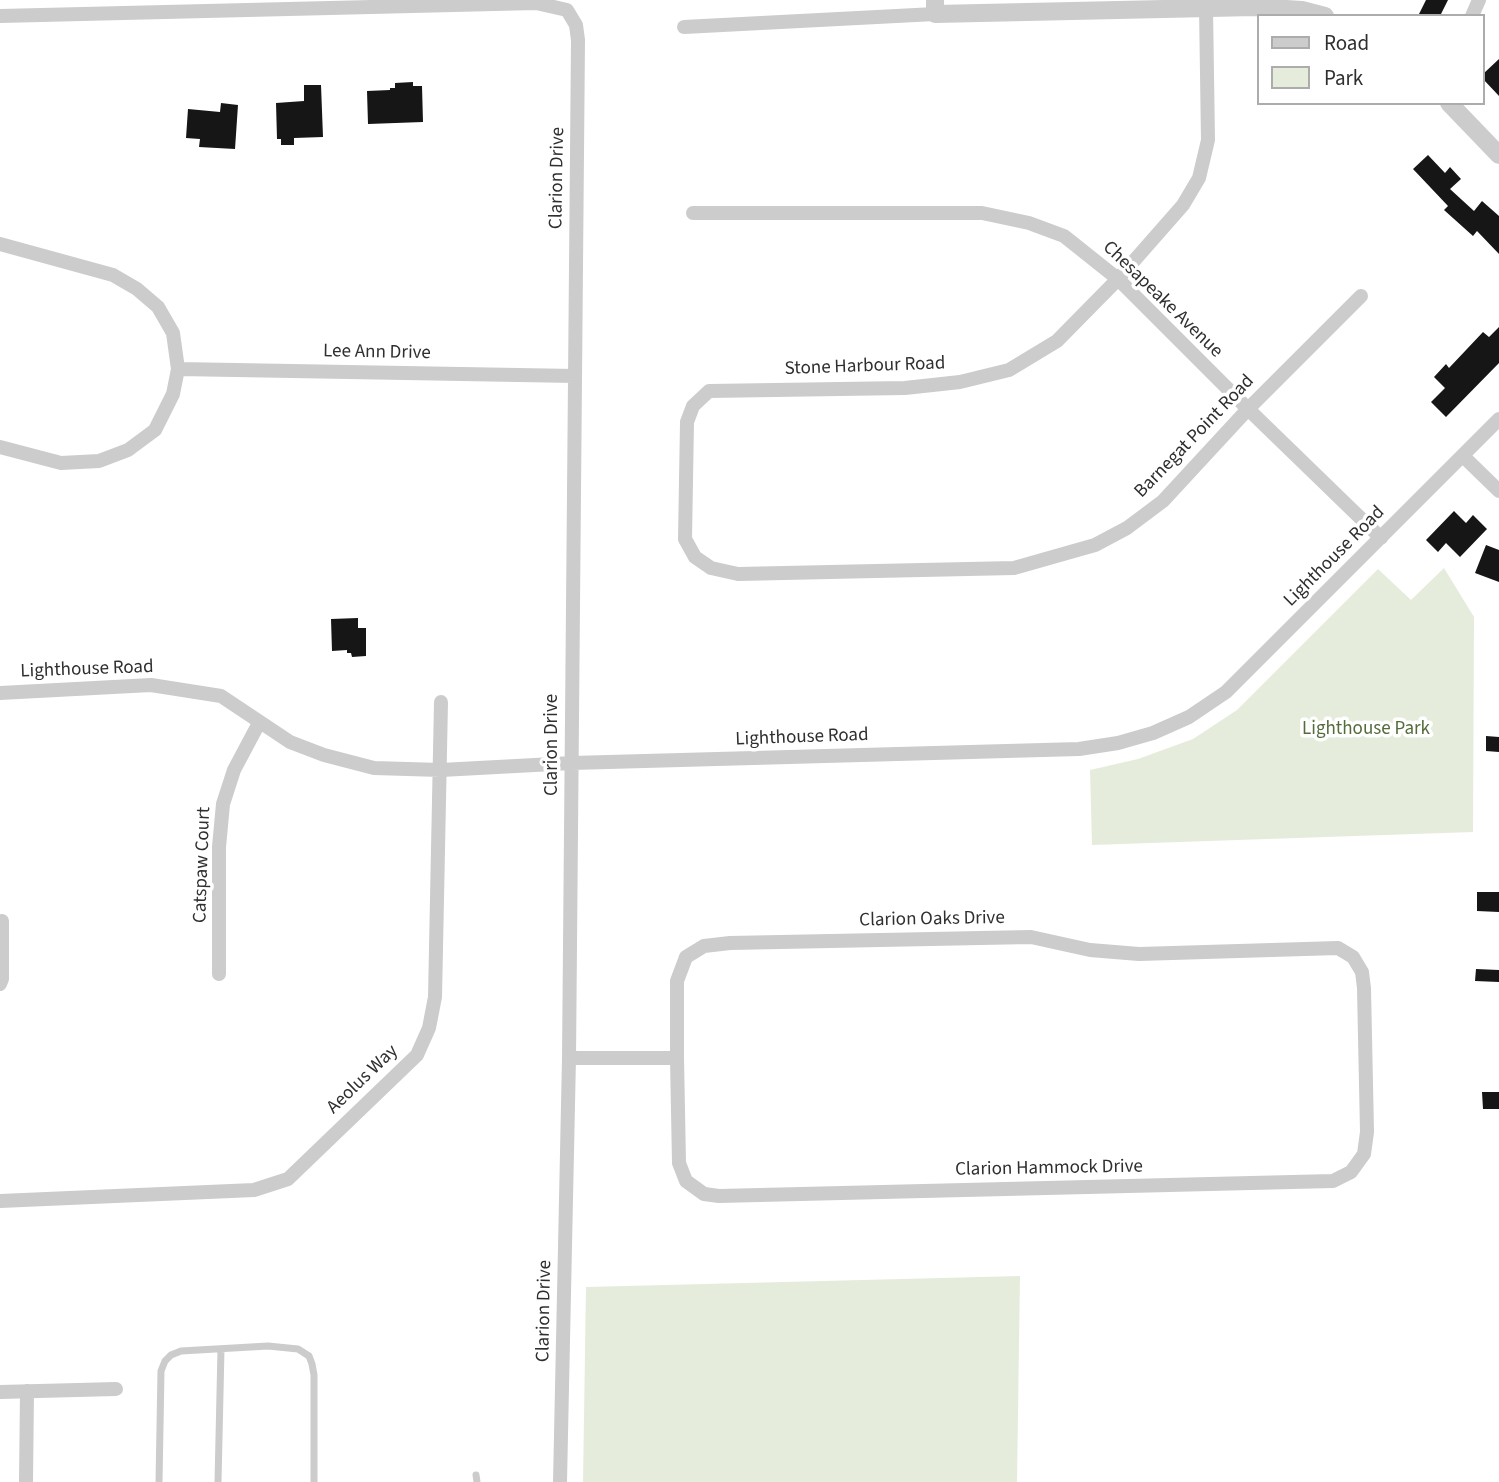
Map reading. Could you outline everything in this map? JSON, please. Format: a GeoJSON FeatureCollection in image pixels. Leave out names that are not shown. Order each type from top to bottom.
{"type":"FeatureCollection","features":[{"type":"Feature","properties":{"kind":"street","name":"Clarion Drive"},"geometry":{"type":"LineString","coordinates":[[352,4],[536,3],[568,10],[576,25],[578,40],[569,1058],[560,1482]]}},
{"type":"Feature","properties":{"kind":"street"},"geometry":{"type":"LineString","coordinates":[[0,16],[352,4]]}},
{"type":"Feature","properties":{"kind":"street"},"geometry":{"type":"LineString","coordinates":[[684,27],[935,7],[1121,5],[1206,8],[1302,5],[1321,14]]}},
{"type":"Feature","properties":{"kind":"street","name":"Stone Harbour Road"},"geometry":{"type":"LineString","coordinates":[[738,574],[711,568],[695,557],[685,539],[687,422],[693,406],[709,391],[905,388],[960,382],[1009,370],[1057,341],[1118,279],[1183,205],[1199,178],[1208,140],[1206,8]]}},
{"type":"Feature","properties":{"kind":"street"},"geometry":{"type":"LineString","coordinates":[[1451,105],[1499,155]]}},
{"type":"Feature","properties":{"kind":"street","name":"Chesapeake Avenue"},"geometry":{"type":"LineString","coordinates":[[693,212],[982,212],[1029,223],[1065,236],[1118,279],[1381,538]]}},
{"type":"Feature","properties":{"kind":"street"},"geometry":{"type":"LineString","coordinates":[[0,244],[113,275],[137,289],[158,307],[173,333],[178,369],[173,394],[155,430],[128,450],[99,461],[61,463],[0,447]]}},
{"type":"Feature","properties":{"kind":"street","name":"Barnegat Point Road"},"geometry":{"type":"LineString","coordinates":[[738,574],[1014,568],[1095,545],[1127,528],[1163,501],[1248,409],[1361,296]]}},
{"type":"Feature","properties":{"kind":"street","name":"Lee Ann Drive"},"geometry":{"type":"LineString","coordinates":[[178,369],[575,376]]}},
{"type":"Feature","properties":{"kind":"street","name":"Lighthouse Road"},"geometry":{"type":"LineString","coordinates":[[0,693],[151,685],[221,695],[289,742],[324,755],[374,768],[441,770],[1079,749],[1118,743],[1153,733],[1189,717],[1226,692],[1499,419]]}},
{"type":"Feature","properties":{"kind":"street"},"geometry":{"type":"LineString","coordinates":[[1463,456],[1499,491]]}},
{"type":"Feature","properties":{"kind":"street","name":"Aeolus Way"},"geometry":{"type":"LineString","coordinates":[[0,1201],[254,1190],[288,1179],[417,1055],[429,1028],[435,997],[441,702]]}},
{"type":"Feature","properties":{"kind":"street","name":"Catspaw Court"},"geometry":{"type":"LineString","coordinates":[[219,974],[219,847],[223,804],[234,770],[259,723]]}},
{"type":"Feature","properties":{"kind":"street"},"geometry":{"type":"LineString","coordinates":[[0,984],[2,921]]}},
{"type":"Feature","properties":{"kind":"street","name":"Clarion Oaks Drive"},"geometry":{"type":"LineString","coordinates":[[677,1058],[677,981],[686,957],[704,947],[730,943],[1031,937],[1090,950],[1139,954],[1338,948],[1353,957],[1362,972],[1364,988]]}},
{"type":"Feature","properties":{"kind":"street","name":"Clarion Hammock Drive"},"geometry":{"type":"LineString","coordinates":[[677,1058],[679,1163],[686,1181],[704,1194],[719,1196],[1333,1181],[1351,1172],[1364,1154],[1367,1132],[1364,988]]}},
{"type":"Feature","properties":{"kind":"street"},"geometry":{"type":"LineString","coordinates":[[569,1058],[677,1058]]}},
{"type":"Feature","properties":{"kind":"street"},"geometry":{"type":"LineString","coordinates":[[0,1392],[116,1389]]}},
{"type":"Feature","properties":{"kind":"street"},"geometry":{"type":"LineString","coordinates":[[26,1482],[27,1391]]}},
{"type":"Feature","properties":{"kind":"lane"},"geometry":{"type":"LineString","coordinates":[[159,1482],[161,1371],[164,1361],[181,1351],[268,1346],[298,1349],[309,1356],[314,1376],[314,1482]]}},
{"type":"Feature","properties":{"kind":"lane"},"geometry":{"type":"LineString","coordinates":[[218,1482],[221,1349]]}},
{"type":"Feature","properties":{"kind":"green space","name":"Lighthouse Park"},"geometry":{"type":"Polygon","coordinates":[[[1444,568],[1474,617],[1473,832],[1092,845],[1090,770],[1138,759],[1193,739],[1237,710],[1378,569],[1411,600],[1444,568]]]}},
{"type":"Feature","properties":{"kind":"green space"},"geometry":{"type":"Polygon","coordinates":[[[1020,1276],[1017,1482],[583,1482],[586,1287],[1020,1276]]]}},
{"type":"Feature","properties":{"kind":"building"},"geometry":{"type":"Polygon","coordinates":[[[1426,0],[1448,0],[1441,14],[1419,14],[1426,0]]]}},
{"type":"Feature","properties":{"kind":"building"},"geometry":{"type":"Polygon","coordinates":[[[1499,59],[1499,96],[1485,81],[1485,72],[1499,59]]]}},
{"type":"Feature","properties":{"kind":"building"},"geometry":{"type":"Polygon","coordinates":[[[413,82],[413,86],[422,86],[423,122],[368,124],[367,91],[390,90],[395,88],[395,83],[413,82]]]}},
{"type":"Feature","properties":{"kind":"building"},"geometry":{"type":"Polygon","coordinates":[[[304,85],[321,85],[323,137],[294,138],[294,145],[281,145],[281,139],[277,139],[276,103],[304,101],[304,85]]]}},
{"type":"Feature","properties":{"kind":"building"},"geometry":{"type":"Polygon","coordinates":[[[221,103],[238,105],[235,149],[199,147],[200,139],[186,138],[188,109],[220,112],[221,103]]]}},
{"type":"Feature","properties":{"kind":"building"},"geometry":{"type":"Polygon","coordinates":[[[1428,155],[1445,173],[1450,167],[1461,179],[1450,189],[1474,211],[1482,201],[1499,216],[1499,254],[1477,231],[1473,236],[1444,210],[1448,206],[1413,169],[1428,155]]]}},
{"type":"Feature","properties":{"kind":"building"},"geometry":{"type":"Polygon","coordinates":[[[1499,327],[1499,363],[1446,417],[1431,402],[1445,388],[1434,377],[1446,364],[1449,368],[1483,332],[1489,337],[1499,327]]]}},
{"type":"Feature","properties":{"kind":"building"},"geometry":{"type":"Polygon","coordinates":[[[1454,511],[1466,523],[1473,515],[1487,529],[1460,557],[1446,543],[1438,552],[1426,540],[1454,511]]]}},
{"type":"Feature","properties":{"kind":"building"},"geometry":{"type":"Polygon","coordinates":[[[1486,545],[1499,550],[1499,582],[1475,573],[1486,545]]]}},
{"type":"Feature","properties":{"kind":"building"},"geometry":{"type":"Polygon","coordinates":[[[358,618],[358,628],[366,628],[366,656],[352,657],[347,650],[332,651],[331,619],[358,618]]]}},
{"type":"Feature","properties":{"kind":"building"},"geometry":{"type":"Polygon","coordinates":[[[1486,736],[1499,737],[1499,752],[1486,751],[1486,736]]]}},
{"type":"Feature","properties":{"kind":"building"},"geometry":{"type":"Polygon","coordinates":[[[1477,892],[1499,892],[1499,912],[1477,911],[1477,892]]]}},
{"type":"Feature","properties":{"kind":"building"},"geometry":{"type":"Polygon","coordinates":[[[1476,969],[1499,970],[1499,982],[1475,981],[1476,969]]]}},
{"type":"Feature","properties":{"kind":"building"},"geometry":{"type":"Polygon","coordinates":[[[1482,1092],[1499,1092],[1499,1109],[1483,1109],[1482,1092]]]}}]}
